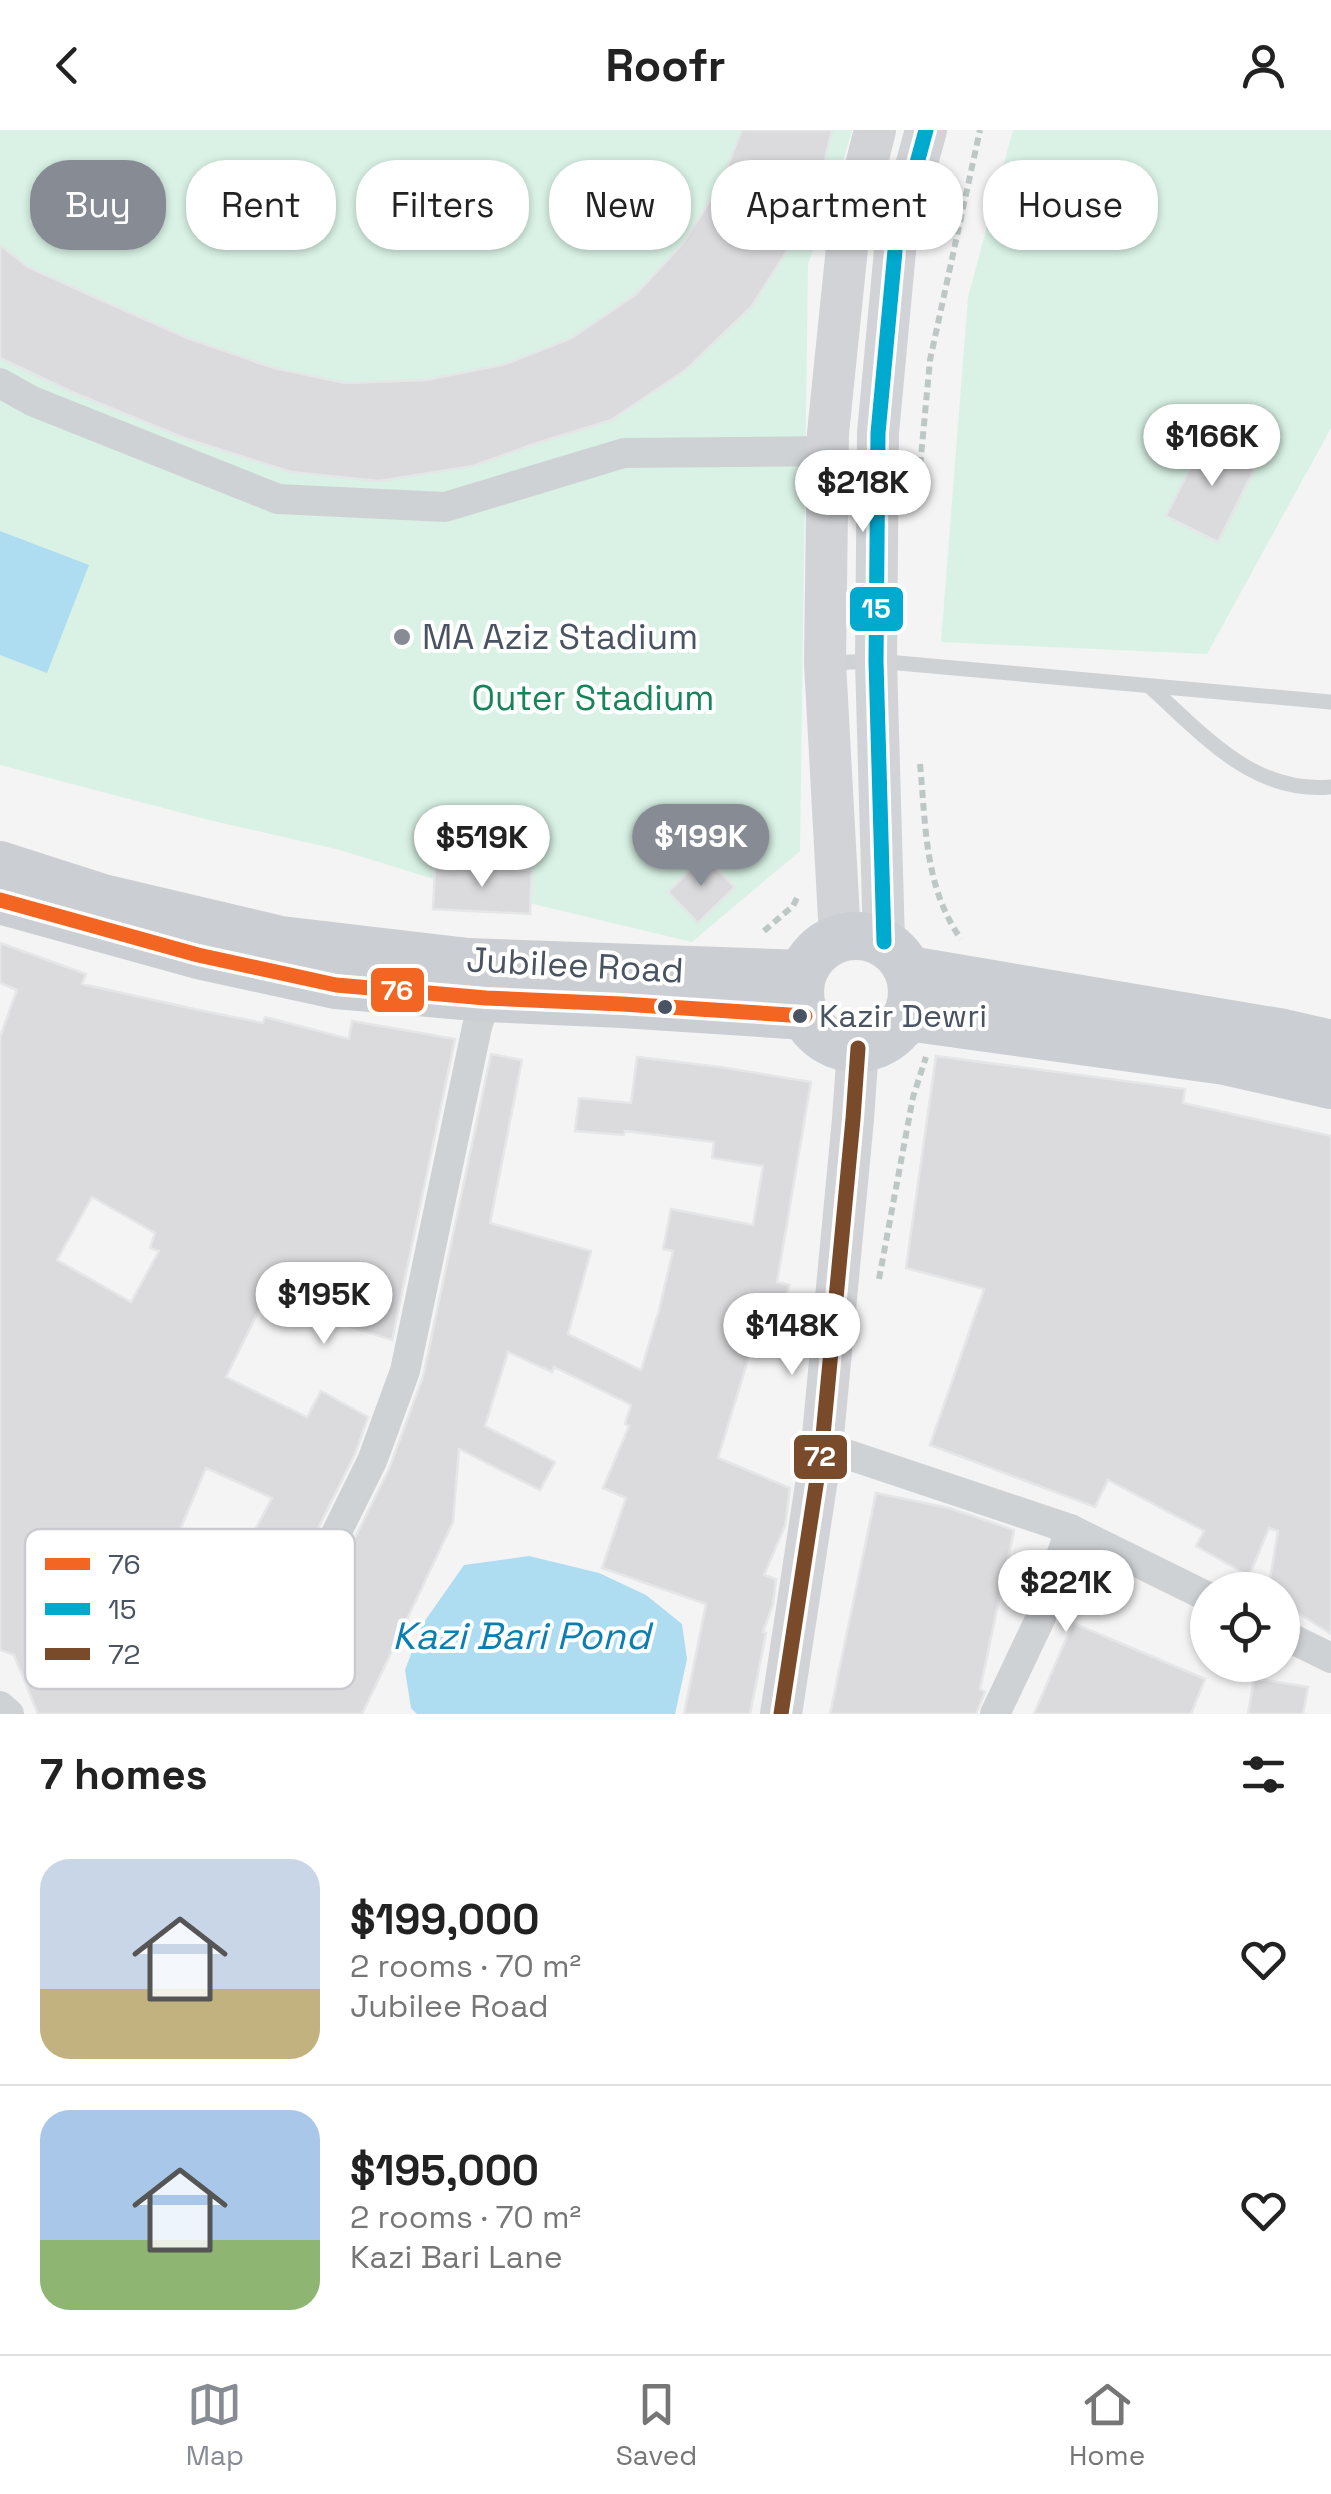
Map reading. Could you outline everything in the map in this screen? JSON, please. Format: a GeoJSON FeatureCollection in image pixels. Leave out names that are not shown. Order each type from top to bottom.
{"type":"FeatureCollection","features":[{"type":"Feature","properties":{"kind":"main road"},"geometry":{"type":"LineString","coordinates":[[875,130],[848,238],[828,450],[825,663],[878,950],[913,994],[921,1034]]}},
{"type":"Feature","properties":{"kind":"main road"},"geometry":{"type":"LineString","coordinates":[[878,950],[878,433],[896,240],[926,130]]}},
{"type":"Feature","properties":{"kind":"main road","name":"Jubilee Road"},"geometry":{"type":"LineString","coordinates":[[0,864],[103,898],[281,940],[804,995]]}},
{"type":"Feature","properties":{"kind":"main road"},"geometry":{"type":"LineString","coordinates":[[0,900],[198,955],[336,985],[486,998],[622,1004],[804,995]]}},
{"type":"Feature","properties":{"kind":"main road"},"geometry":{"type":"LineString","coordinates":[[1331,1044],[878,950],[824,945],[810,958],[804,995],[814,1030],[842,1046],[873,1046],[921,1034],[1225,1060],[1331,1085]]}},
{"type":"Feature","properties":{"kind":"main road"},"geometry":{"type":"LineString","coordinates":[[780,1714],[822,1446],[858,1048]]}},
{"type":"Feature","properties":{"kind":"street"},"geometry":{"type":"LineString","coordinates":[[0,383],[32,400],[278,499],[445,507],[624,453],[828,450]]}},
{"type":"Feature","properties":{"kind":"street"},"geometry":{"type":"LineString","coordinates":[[338,1529],[372,1461],[405,1372],[486,998]]}},
{"type":"Feature","properties":{"kind":"street"},"geometry":{"type":"LineString","coordinates":[[822,1446],[1070,1529],[1190,1588]]}},
{"type":"Feature","properties":{"kind":"street"},"geometry":{"type":"LineString","coordinates":[[994,1714],[1041,1617],[1070,1529]]}},
{"type":"Feature","properties":{"kind":"street"},"geometry":{"type":"LineString","coordinates":[[1300,1643],[1331,1658]]}},
{"type":"Feature","properties":{"kind":"street"},"geometry":{"type":"LineString","coordinates":[[0,1706],[9,1714]]}},
{"type":"Feature","properties":{"kind":"lane"},"geometry":{"type":"LineString","coordinates":[[825,663],[876,661],[1331,702]]}},
{"type":"Feature","properties":{"kind":"lane"},"geometry":{"type":"LineString","coordinates":[[1148,686],[1218,748],[1252,772],[1300,788],[1331,787]]}},
{"type":"Feature","properties":{"kind":"path"},"geometry":{"type":"LineString","coordinates":[[752,936],[769,929],[793,906],[801,891]]}},
{"type":"Feature","properties":{"kind":"path"},"geometry":{"type":"LineString","coordinates":[[877,1290],[913,1097],[929,1054],[921,1034]]}},
{"type":"Feature","properties":{"kind":"green space"},"geometry":{"type":"Polygon","coordinates":[[[0,130],[742,130],[729,160],[711,160],[711,197],[691,230],[691,160],[549,160],[549,250],[677,250],[636,294],[572,338],[506,364],[426,380],[345,383],[274,368],[190,339],[28,267],[0,245],[0,130]]]}},
{"type":"Feature","properties":{"kind":"green space","name":"MA Aziz Stadium"},"geometry":{"type":"Polygon","coordinates":[[[832,130],[852,130],[843,160],[825,160],[832,130]]]}},
{"type":"Feature","properties":{"kind":"green space"},"geometry":{"type":"Polygon","coordinates":[[[1013,130],[1331,130],[1331,428],[1207,654],[941,642],[968,297],[983,241],[983,250],[1158,250],[1158,160],[1005,160],[1013,130]]]}},
{"type":"Feature","properties":{"kind":"green space","name":"MA Aziz Stadium"},"geometry":{"type":"Polygon","coordinates":[[[788,250],[813,250],[808,264],[800,851],[692,942],[450,884],[340,850],[0,765],[0,358],[72,392],[291,472],[379,481],[473,466],[611,420],[687,369],[751,307],[788,250]]]}},
{"type":"Feature","properties":{"kind":"water"},"geometry":{"type":"Polygon","coordinates":[[[0,531],[89,565],[47,673],[0,655],[0,531]]]}},
{"type":"Feature","properties":{"kind":"water","name":"Kazi Bari Pond"},"geometry":{"type":"Polygon","coordinates":[[[529,1556],[599,1573],[646,1595],[682,1624],[687,1659],[675,1714],[417,1714],[411,1708],[405,1670],[422,1625],[464,1565],[529,1556]]]}},
{"type":"Feature","properties":{"kind":"building"},"geometry":{"type":"Polygon","coordinates":[[[742,130],[832,130],[825,160],[730,160],[742,130]]]}},
{"type":"Feature","properties":{"kind":"building"},"geometry":{"type":"Polygon","coordinates":[[[711,198],[711,250],[788,250],[751,307],[687,369],[611,420],[473,466],[379,481],[291,472],[184,438],[0,358],[0,245],[28,267],[190,339],[274,368],[345,383],[426,380],[506,364],[572,338],[636,294],[677,250],[691,250],[691,231],[711,198]]]}},
{"type":"Feature","properties":{"kind":"building"},"geometry":{"type":"Polygon","coordinates":[[[1206,436],[1258,462],[1218,542],[1166,516],[1206,436]]]}},
{"type":"Feature","properties":{"kind":"building"},"geometry":{"type":"Polygon","coordinates":[[[704,856],[735,887],[698,923],[668,892],[704,856]]]}},
{"type":"Feature","properties":{"kind":"building"},"geometry":{"type":"Polygon","coordinates":[[[435,865],[532,870],[530,914],[433,909],[435,865]]]}},
{"type":"Feature","properties":{"kind":"building"},"geometry":{"type":"Polygon","coordinates":[[[0,943],[86,974],[82,984],[194,1009],[263,1023],[265,1017],[349,1039],[352,1021],[455,1039],[392,1340],[264,1300],[226,1377],[307,1417],[321,1391],[368,1417],[355,1454],[318,1529],[255,1529],[272,1498],[206,1468],[180,1529],[25,1529],[25,1682],[14,1655],[0,1650],[0,1037],[17,990],[0,983],[0,943]],[[92,1197],[57,1260],[131,1302],[159,1251],[150,1248],[155,1233],[92,1197]]]}},
{"type":"Feature","properties":{"kind":"building"},"geometry":{"type":"Polygon","coordinates":[[[491,1054],[522,1060],[490,1223],[591,1251],[568,1334],[641,1370],[673,1251],[663,1249],[671,1209],[753,1225],[763,1166],[712,1158],[714,1142],[625,1131],[624,1135],[575,1131],[579,1098],[631,1103],[637,1057],[811,1082],[777,1282],[789,1285],[775,1345],[754,1340],[718,1458],[790,1488],[785,1526],[764,1575],[776,1579],[750,1714],[684,1714],[706,1604],[602,1568],[626,1498],[603,1488],[629,1426],[625,1424],[631,1405],[554,1367],[552,1372],[508,1352],[485,1426],[555,1462],[540,1490],[459,1449],[453,1522],[362,1714],[38,1714],[28,1689],[355,1689],[355,1538],[389,1469],[423,1377],[491,1054]]]}},
{"type":"Feature","properties":{"kind":"building"},"geometry":{"type":"Polygon","coordinates":[[[936,1056],[1185,1089],[1183,1103],[1331,1136],[1331,1634],[1300,1614],[1300,1572],[1271,1572],[1278,1531],[1269,1528],[1251,1572],[1242,1572],[1196,1546],[1204,1531],[1108,1480],[1095,1507],[930,1445],[984,1289],[906,1268],[936,1056]]]}},
{"type":"Feature","properties":{"kind":"building"},"geometry":{"type":"Polygon","coordinates":[[[876,1493],[949,1508],[1014,1530],[980,1689],[985,1692],[976,1714],[830,1714],[876,1493]]]}},
{"type":"Feature","properties":{"kind":"building"},"geometry":{"type":"Polygon","coordinates":[[[1073,1623],[1190,1673],[1190,1682],[1204,1682],[1191,1714],[1034,1714],[1073,1623]]]}},
{"type":"Feature","properties":{"kind":"building"},"geometry":{"type":"Polygon","coordinates":[[[1253,1682],[1308,1687],[1303,1714],[1248,1714],[1253,1682]]]}},
{"type":"Feature","properties":{"kind":"transit line","name":"15"},"geometry":{"type":"LineString","coordinates":[[884,942],[876,661],[878,433],[896,240],[926,130]]}},
{"type":"Feature","properties":{"kind":"transit line","name":"76"},"geometry":{"type":"LineString","coordinates":[[0,900],[198,955],[336,985],[486,998],[805,1016]]}},
{"type":"Feature","properties":{"kind":"transit line","name":"72"},"geometry":{"type":"LineString","coordinates":[[781,1714],[822,1446],[858,1048]]}},
{"type":"Feature","properties":{"kind":"place","name":"MA Aziz Stadium"},"geometry":{"type":"Point","coordinates":[402,637]}},
{"type":"Feature","properties":{"kind":"place","name":"Kazir Dewri"},"geometry":{"type":"Point","coordinates":[800,1016]}},
{"type":"Feature","properties":{"kind":"park label","name":"Outer Stadium"},"geometry":{"type":"Point","coordinates":[593,698]}}]}
